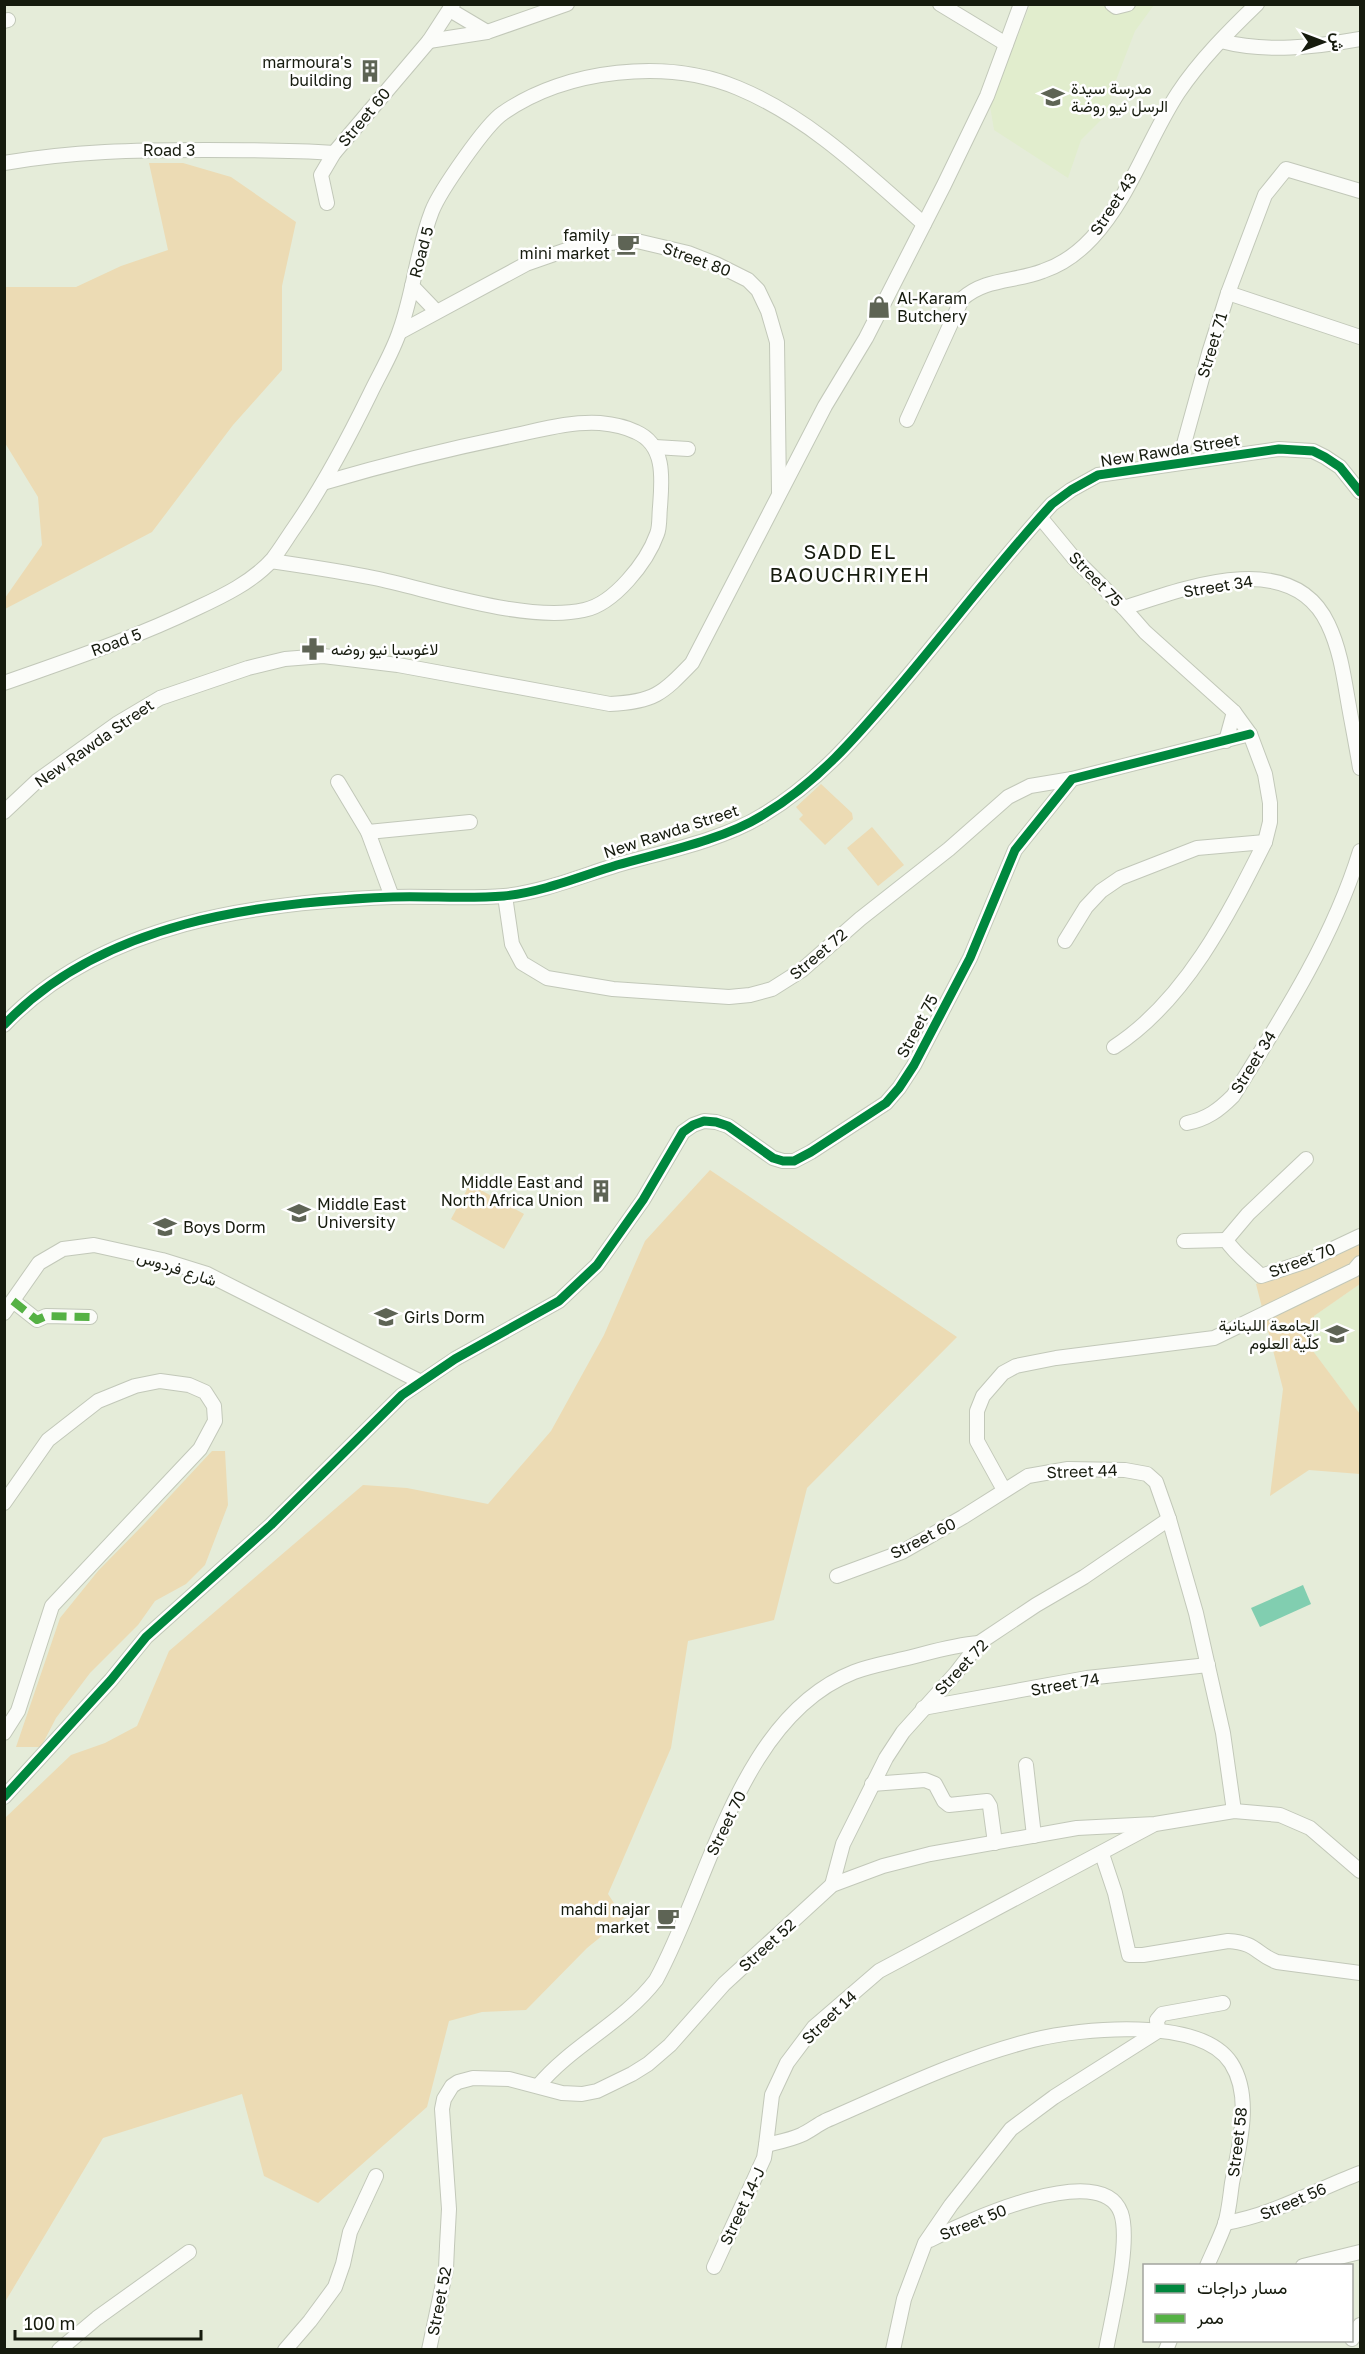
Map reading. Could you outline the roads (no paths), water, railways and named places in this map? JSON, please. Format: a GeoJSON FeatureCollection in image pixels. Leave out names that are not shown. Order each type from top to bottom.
{"type":"FeatureCollection","features":[{"type":"Feature","properties":{"kind":"street"},"geometry":{"type":"LineString","coordinates":[[429,41],[487,32],[567,4]]}},
{"type":"Feature","properties":{"kind":"street"},"geometry":{"type":"LineString","coordinates":[[940,4],[1006,44]]}},
{"type":"Feature","properties":{"kind":"street","name":"New Rawda Street"},"geometry":{"type":"LineString","coordinates":[[4,812],[37,781],[118,723],[160,698],[248,668],[285,659],[323,656],[398,665],[610,704],[636,703],[656,697],[692,663],[825,406],[866,338],[983,105],[1021,4]]}},
{"type":"Feature","properties":{"kind":"street"},"geometry":{"type":"LineString","coordinates":[[1112,4],[1116,7],[1128,4]]}},
{"type":"Feature","properties":{"kind":"street","name":"Street 43"},"geometry":{"type":"LineString","coordinates":[[907,420],[962,299],[974,288],[1043,271],[1080,250],[1102,225],[1117,203],[1178,93],[1221,41],[1257,4]]}},
{"type":"Feature","properties":{"kind":"street","name":"Street 60"},"geometry":{"type":"LineString","coordinates":[[327,203],[321,175],[334,153],[429,41],[451,7],[487,32]]}},
{"type":"Feature","properties":{"kind":"street"},"geometry":{"type":"LineString","coordinates":[[1221,41],[1268,48],[1360,39]]}},
{"type":"Feature","properties":{"kind":"street","name":"Road 5"},"geometry":{"type":"LineString","coordinates":[[4,683],[120,641],[178,617],[237,588],[271,561],[326,482],[400,332],[433,210],[454,174],[501,114],[533,96],[570,81],[604,75],[670,71],[705,77],[738,88],[816,132],[850,157],[924,224]]}},
{"type":"Feature","properties":{"kind":"street","name":"Road 3"},"geometry":{"type":"LineString","coordinates":[[4,163],[104,150],[245,150],[334,153]]}},
{"type":"Feature","properties":{"kind":"street"},"geometry":{"type":"LineString","coordinates":[[1228,293],[1265,195],[1286,169],[1360,191]]}},
{"type":"Feature","properties":{"kind":"street","name":"Street 80"},"geometry":{"type":"LineString","coordinates":[[400,332],[526,264],[548,255],[594,244],[637,241],[688,253],[732,271],[748,280],[758,290],[768,311],[777,342],[779,495]]}},
{"type":"Feature","properties":{"kind":"street"},"geometry":{"type":"LineString","coordinates":[[412,286],[436,311]]}},
{"type":"Feature","properties":{"kind":"street","name":"Street 71"},"geometry":{"type":"LineString","coordinates":[[1179,462],[1228,293],[1360,337]]}},
{"type":"Feature","properties":{"kind":"street"},"geometry":{"type":"LineString","coordinates":[[271,561],[373,578],[504,608],[555,613],[585,610],[606,602],[627,582],[658,534],[663,474],[655,447],[637,432],[602,423],[573,424],[421,456],[326,482]]}},
{"type":"Feature","properties":{"kind":"street"},"geometry":{"type":"LineString","coordinates":[[655,447],[688,449]]}},
{"type":"Feature","properties":{"kind":"street","name":"New Rawda Street"},"geometry":{"type":"LineString","coordinates":[[4,1025],[34,996],[66,973],[118,948],[185,923],[285,904],[392,897],[505,896],[561,883],[698,842],[762,817],[799,791],[844,750],[1052,504],[1098,475],[1279,449],[1306,450],[1340,467],[1360,492]]}},
{"type":"Feature","properties":{"kind":"street","name":"Street 75"},"geometry":{"type":"LineString","coordinates":[[1040,517],[1073,557],[1145,632],[1234,712],[1250,734],[1265,774],[1270,803],[1270,822],[1265,842],[1204,952],[1157,1011],[1134,1034],[1114,1047]]}},
{"type":"Feature","properties":{"kind":"street","name":"Street 34"},"geometry":{"type":"LineString","coordinates":[[1124,608],[1157,597],[1246,578],[1279,582],[1293,588],[1320,612],[1328,622],[1335,640],[1342,663],[1360,768]]}},
{"type":"Feature","properties":{"kind":"street"},"geometry":{"type":"LineString","coordinates":[[1226,741],[1234,712]]}},
{"type":"Feature","properties":{"kind":"street"},"geometry":{"type":"LineString","coordinates":[[1072,779],[1250,734]]}},
{"type":"Feature","properties":{"kind":"street","name":"Street 75"},"geometry":{"type":"LineString","coordinates":[[421,1382],[455,1359],[560,1301],[597,1265],[643,1200],[683,1132],[693,1125],[704,1121],[728,1126],[773,1158],[794,1161],[886,1102],[899,1088],[914,1065],[970,958],[1014,850],[1072,779]]}},
{"type":"Feature","properties":{"kind":"street","name":"Street 72"},"geometry":{"type":"LineString","coordinates":[[505,896],[512,944],[522,963],[547,978],[613,989],[729,998],[750,995],[772,989],[802,970],[860,919],[950,849],[1008,797],[1030,786],[1072,779]]}},
{"type":"Feature","properties":{"kind":"street"},"geometry":{"type":"LineString","coordinates":[[338,782],[368,832],[392,897]]}},
{"type":"Feature","properties":{"kind":"street"},"geometry":{"type":"LineString","coordinates":[[368,832],[470,822]]}},
{"type":"Feature","properties":{"kind":"street"},"geometry":{"type":"LineString","coordinates":[[1065,941],[1086,907],[1101,891],[1119,878],[1197,848],[1265,842]]}},
{"type":"Feature","properties":{"kind":"street","name":"Street 34"},"geometry":{"type":"LineString","coordinates":[[1187,1123],[1201,1120],[1220,1109],[1233,1096],[1304,977],[1334,920],[1349,887],[1360,851]]}},
{"type":"Feature","properties":{"kind":"street"},"geometry":{"type":"LineString","coordinates":[[1184,1240],[1226,1240],[1248,1214],[1306,1159]]}},
{"type":"Feature","properties":{"kind":"street","name":"Street 70"},"geometry":{"type":"LineString","coordinates":[[1226,1240],[1234,1252],[1261,1276],[1307,1262],[1360,1236]]}},
{"type":"Feature","properties":{"kind":"street","name":"شارع فردوس"},"geometry":{"type":"LineString","coordinates":[[8,1307],[39,1263],[63,1249],[93,1245],[162,1260],[207,1274],[421,1382]]}},
{"type":"Feature","properties":{"kind":"street"},"geometry":{"type":"LineString","coordinates":[[1004,1490],[977,1442],[977,1410],[983,1396],[1003,1372],[1016,1366],[1056,1358],[1214,1338],[1354,1270],[1360,1263]]}},
{"type":"Feature","properties":{"kind":"street"},"geometry":{"type":"LineString","coordinates":[[8,1307],[37,1320],[46,1316],[90,1317]]}},
{"type":"Feature","properties":{"kind":"street"},"geometry":{"type":"LineString","coordinates":[[396,1369],[402,1395]]}},
{"type":"Feature","properties":{"kind":"street"},"geometry":{"type":"LineString","coordinates":[[4,1503],[48,1440],[98,1401],[135,1386],[160,1381],[189,1385],[205,1392],[214,1406],[215,1421],[200,1449],[52,1606],[18,1711],[4,1732]]}},
{"type":"Feature","properties":{"kind":"street"},"geometry":{"type":"LineString","coordinates":[[4,1797],[111,1680],[146,1637],[271,1525],[402,1395],[421,1382]]}},
{"type":"Feature","properties":{"kind":"street","name":"Street 44"},"geometry":{"type":"LineString","coordinates":[[1004,1490],[1028,1476],[1048,1471],[1092,1469],[1134,1471],[1148,1474],[1156,1482],[1196,1613],[1223,1733],[1234,1811]]}},
{"type":"Feature","properties":{"kind":"street","name":"Street 60"},"geometry":{"type":"LineString","coordinates":[[837,1576],[902,1552],[1004,1490]]}},
{"type":"Feature","properties":{"kind":"street","name":"Street 72"},"geometry":{"type":"LineString","coordinates":[[832,1885],[843,1844],[872,1784],[903,1732],[956,1673],[979,1643],[1036,1605],[1084,1577],[1169,1519]]}},
{"type":"Feature","properties":{"kind":"street","name":"Street 70"},"geometry":{"type":"LineString","coordinates":[[538,2086],[563,2059],[611,2025],[642,1998],[656,1980],[720,1833],[759,1757],[774,1734],[797,1710],[821,1691],[854,1672],[960,1644],[979,1643]]}},
{"type":"Feature","properties":{"kind":"street","name":"Street 74"},"geometry":{"type":"LineString","coordinates":[[923,1708],[1087,1678],[1208,1665]]}},
{"type":"Feature","properties":{"kind":"street"},"geometry":{"type":"LineString","coordinates":[[1026,1765],[1034,1836]]}},
{"type":"Feature","properties":{"kind":"street"},"geometry":{"type":"LineString","coordinates":[[872,1784],[925,1780],[935,1784],[946,1804],[987,1801],[990,1806],[995,1843]]}},
{"type":"Feature","properties":{"kind":"street","name":"Street 52"},"geometry":{"type":"LineString","coordinates":[[429,2349],[446,2269],[449,2209],[442,2109],[444,2099],[452,2086],[472,2078],[509,2079],[572,2094],[597,2091],[648,2064],[670,2045],[724,1984],[832,1885],[883,1866],[930,1854],[1077,1828],[1155,1824],[1234,1811],[1280,1815],[1310,1828],[1360,1871]]}},
{"type":"Feature","properties":{"kind":"street","name":"Street 14"},"geometry":{"type":"LineString","coordinates":[[766,2145],[772,2096],[779,2079],[798,2046],[836,2006],[879,1971],[1155,1824]]}},
{"type":"Feature","properties":{"kind":"street"},"geometry":{"type":"LineString","coordinates":[[1101,1854],[1115,1893],[1127,1952],[1131,1956],[1238,1941],[1255,1946],[1270,1960],[1277,1962],[1360,1973]]}},
{"type":"Feature","properties":{"kind":"street","name":"Street 50"},"geometry":{"type":"LineString","coordinates":[[925,2243],[951,2205],[1011,2129],[1054,2097],[1158,2031],[1157,2020],[1160,2015],[1223,2003]]}},
{"type":"Feature","properties":{"kind":"street"},"geometry":{"type":"LineString","coordinates":[[766,2145],[796,2137],[823,2122],[955,2067],[1033,2040],[1095,2031],[1158,2031]]}},
{"type":"Feature","properties":{"kind":"street","name":"Street 58"},"geometry":{"type":"LineString","coordinates":[[1158,2031],[1187,2034],[1217,2047],[1232,2064],[1238,2077],[1242,2109],[1241,2133],[1225,2223],[1207,2264]]}},
{"type":"Feature","properties":{"kind":"street","name":"Street 14-J"},"geometry":{"type":"LineString","coordinates":[[714,2266],[764,2158],[766,2145]]}},
{"type":"Feature","properties":{"kind":"street","name":"Street 56"},"geometry":{"type":"LineString","coordinates":[[1225,2223],[1250,2219],[1280,2208],[1360,2173]]}},
{"type":"Feature","properties":{"kind":"street"},"geometry":{"type":"LineString","coordinates":[[288,2349],[335,2287],[350,2232],[376,2176]]}},
{"type":"Feature","properties":{"kind":"street","name":"Street 50"},"geometry":{"type":"LineString","coordinates":[[925,2243],[949,2230],[1029,2200],[1058,2193],[1080,2192],[1090,2192],[1108,2198],[1120,2211],[1125,2238],[1106,2349]]}},
{"type":"Feature","properties":{"kind":"street"},"geometry":{"type":"LineString","coordinates":[[893,2349],[904,2299],[925,2243]]}},
{"type":"Feature","properties":{"kind":"street"},"geometry":{"type":"LineString","coordinates":[[59,2349],[97,2318],[189,2252]]}},
{"type":"Feature","properties":{"kind":"street"},"geometry":{"type":"LineString","coordinates":[[1307,2264],[1360,2252]]}},
{"type":"Feature","properties":{"kind":"place","name":"marmoura's building"},"geometry":{"type":"Point","coordinates":[370,71]}},
{"type":"Feature","properties":{"kind":"place","name":"مدرسة سيدة الرسل نيو روضة"},"geometry":{"type":"Point","coordinates":[1053,97]}},
{"type":"Feature","properties":{"kind":"place","name":"family mini market"},"geometry":{"type":"Point","coordinates":[628,244]}},
{"type":"Feature","properties":{"kind":"place","name":"Al-Karam Butchery"},"geometry":{"type":"Point","coordinates":[879,307]}},
{"type":"Feature","properties":{"kind":"place","name":"لاغوسبا نيو روضه"},"geometry":{"type":"Point","coordinates":[313,649]}},
{"type":"Feature","properties":{"kind":"place","name":"Middle East and North Africa Union"},"geometry":{"type":"Point","coordinates":[601,1191]}},
{"type":"Feature","properties":{"kind":"place","name":"Middle East University"},"geometry":{"type":"Point","coordinates":[299,1213]}},
{"type":"Feature","properties":{"kind":"place","name":"Boys Dorm"},"geometry":{"type":"Point","coordinates":[165,1227]}},
{"type":"Feature","properties":{"kind":"place","name":"Girls Dorm"},"geometry":{"type":"Point","coordinates":[386,1317]}},
{"type":"Feature","properties":{"kind":"place","name":"الجامعة اللبنانية كلّية العلوم"},"geometry":{"type":"Point","coordinates":[1337,1334]}},
{"type":"Feature","properties":{"kind":"place","name":"mahdi najar market"},"geometry":{"type":"Point","coordinates":[668,1918]}},
{"type":"Feature","properties":{"kind":"district","name":"SADD EL BAOUCHRIYEH"},"geometry":{"type":"Point","coordinates":[850,564]}}]}
